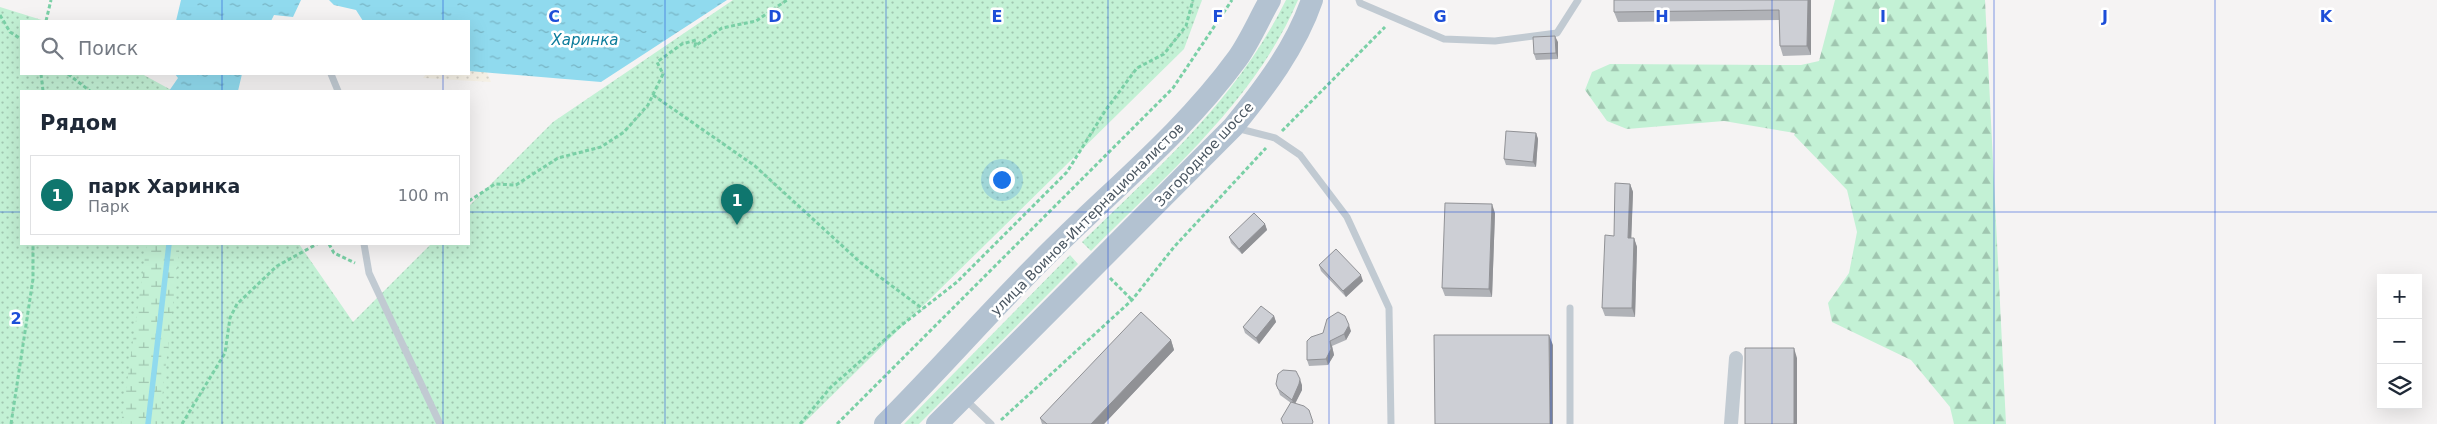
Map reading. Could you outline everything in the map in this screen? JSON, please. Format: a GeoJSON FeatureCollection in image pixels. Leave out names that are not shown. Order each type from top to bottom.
{"type":"FeatureCollection","features":[{"type":"Feature","properties":{"kind":"main road","name":"улица Воинов-Интернационалистов"},"geometry":{"type":"LineString","coordinates":[[885,424],[1066,236],[1173,135],[1238,58],[1270,0]]}},
{"type":"Feature","properties":{"kind":"main road","name":"Загородное шоссе"},"geometry":{"type":"LineString","coordinates":[[963,398],[1233,127],[1262,91],[1313,5]]}},
{"type":"Feature","properties":{"kind":"main road"},"geometry":{"type":"LineString","coordinates":[[937,424],[963,398]]}},
{"type":"Feature","properties":{"kind":"street"},"geometry":{"type":"LineString","coordinates":[[1731,424],[1736,358]]}},
{"type":"Feature","properties":{"kind":"lane"},"geometry":{"type":"LineString","coordinates":[[1358,0],[1360,3],[1444,39],[1495,41],[1557,33],[1578,0]]}},
{"type":"Feature","properties":{"kind":"lane"},"geometry":{"type":"LineString","coordinates":[[331,75],[338,90]]}},
{"type":"Feature","properties":{"kind":"lane"},"geometry":{"type":"LineString","coordinates":[[1233,127],[1275,138],[1300,155],[1347,217],[1389,308],[1391,424]]}},
{"type":"Feature","properties":{"kind":"lane"},"geometry":{"type":"LineString","coordinates":[[364,245],[369,273],[440,424]]}},
{"type":"Feature","properties":{"kind":"lane"},"geometry":{"type":"LineString","coordinates":[[1570,308],[1570,424]]}},
{"type":"Feature","properties":{"kind":"lane"},"geometry":{"type":"LineString","coordinates":[[963,398],[991,424]]}},
{"type":"Feature","properties":{"kind":"path"},"geometry":{"type":"LineString","coordinates":[[46,20],[51,0]]}},
{"type":"Feature","properties":{"kind":"path"},"geometry":{"type":"LineString","coordinates":[[470,200],[495,184],[516,185],[558,158],[601,147],[624,132],[648,105],[663,74],[657,62],[682,44],[696,40],[695,46],[722,28],[756,21],[787,0]]}},
{"type":"Feature","properties":{"kind":"path"},"geometry":{"type":"LineString","coordinates":[[800,424],[831,387],[957,282],[1067,172],[1105,111],[1137,68],[1164,54],[1186,26],[1193,0]]}},
{"type":"Feature","properties":{"kind":"path"},"geometry":{"type":"LineString","coordinates":[[837,424],[1173,88],[1232,0]]}},
{"type":"Feature","properties":{"kind":"path"},"geometry":{"type":"LineString","coordinates":[[0,15],[10,32],[20,38]]}},
{"type":"Feature","properties":{"kind":"path"},"geometry":{"type":"LineString","coordinates":[[996,424],[1132,300],[1174,246],[1275,138],[1394,18]]}},
{"type":"Feature","properties":{"kind":"path"},"geometry":{"type":"LineString","coordinates":[[41,75],[43,90]]}},
{"type":"Feature","properties":{"kind":"path"},"geometry":{"type":"LineString","coordinates":[[69,75],[89,90]]}},
{"type":"Feature","properties":{"kind":"path"},"geometry":{"type":"LineString","coordinates":[[653,95],[755,166],[861,263],[923,309]]}},
{"type":"Feature","properties":{"kind":"path"},"geometry":{"type":"LineString","coordinates":[[11,424],[33,279],[33,245]]}},
{"type":"Feature","properties":{"kind":"path"},"geometry":{"type":"LineString","coordinates":[[182,424],[225,353],[230,318],[237,304],[276,266],[315,245]]}},
{"type":"Feature","properties":{"kind":"path"},"geometry":{"type":"LineString","coordinates":[[329,245],[334,253],[354,262],[369,273]]}},
{"type":"Feature","properties":{"kind":"green space"},"geometry":{"type":"Polygon","coordinates":[[[733,0],[1202,0],[1184,49],[803,424],[0,424],[0,7],[42,20],[20,20],[20,75],[144,75],[171,90],[20,90],[20,245],[300,245],[353,322],[430,245],[470,245],[470,205],[553,122],[733,0]]]}},
{"type":"Feature","properties":{"kind":"green space"},"geometry":{"type":"Polygon","coordinates":[[[1286,0],[1298,0],[1280,37],[1234,104],[1179,164],[1091,251],[1082,242],[1168,158],[1221,100],[1245,69],[1267,35],[1286,0]]]}},
{"type":"Feature","properties":{"kind":"green space"},"geometry":{"type":"Polygon","coordinates":[[[1835,0],[1985,0],[2006,424],[1954,424],[1950,407],[1911,360],[1832,322],[1828,303],[1849,273],[1857,232],[1847,190],[1794,135],[1795,133],[1724,121],[1627,129],[1607,121],[1585,90],[1592,72],[1610,64],[1801,65],[1819,61],[1835,0]]]}},
{"type":"Feature","properties":{"kind":"green space"},"geometry":{"type":"Polygon","coordinates":[[[147,245],[180,245],[159,424],[121,424],[147,245]]]}},
{"type":"Feature","properties":{"kind":"green space"},"geometry":{"type":"Polygon","coordinates":[[[1070,255],[1078,264],[919,424],[904,424],[1070,255]]]}},
{"type":"Feature","properties":{"kind":"sand"},"geometry":{"type":"Polygon","coordinates":[[[470,64],[484,65],[491,82],[423,78],[425,75],[470,75],[470,64]]]}},
{"type":"Feature","properties":{"kind":"water"},"geometry":{"type":"Polygon","coordinates":[[[181,0],[301,0],[293,17],[274,15],[272,20],[176,20],[181,0]]]}},
{"type":"Feature","properties":{"kind":"water","name":"Харинка"},"geometry":{"type":"Polygon","coordinates":[[[329,0],[727,0],[601,82],[470,71],[470,20],[362,20],[356,10],[334,5],[329,0]]]}},
{"type":"Feature","properties":{"kind":"water"},"geometry":{"type":"Polygon","coordinates":[[[176,75],[242,75],[238,90],[170,90],[178,78],[176,75]]]}},
{"type":"Feature","properties":{"kind":"building"},"geometry":{"type":"Polygon","coordinates":[[[1614,0],[1808,0],[1807,46],[1780,46],[1779,10],[1614,12],[1614,0]]]}},
{"type":"Feature","properties":{"kind":"building"},"geometry":{"type":"Polygon","coordinates":[[[1555,36],[1556,53],[1534,54],[1533,37],[1555,36]]]}},
{"type":"Feature","properties":{"kind":"building"},"geometry":{"type":"Polygon","coordinates":[[[1506,131],[1536,133],[1533,162],[1504,159],[1506,131]]]}},
{"type":"Feature","properties":{"kind":"building"},"geometry":{"type":"Polygon","coordinates":[[[1615,183],[1630,184],[1628,238],[1634,238],[1632,308],[1602,308],[1605,235],[1614,236],[1615,183]]]}},
{"type":"Feature","properties":{"kind":"building"},"geometry":{"type":"Polygon","coordinates":[[[1445,203],[1492,204],[1489,289],[1442,288],[1445,203]]]}},
{"type":"Feature","properties":{"kind":"building"},"geometry":{"type":"Polygon","coordinates":[[[1254,213],[1265,224],[1239,249],[1229,237],[1254,213]]]}},
{"type":"Feature","properties":{"kind":"building"},"geometry":{"type":"Polygon","coordinates":[[[1336,249],[1361,275],[1343,291],[1319,265],[1336,249]]]}},
{"type":"Feature","properties":{"kind":"building"},"geometry":{"type":"Polygon","coordinates":[[[1261,306],[1274,316],[1256,338],[1243,327],[1261,306]]]}},
{"type":"Feature","properties":{"kind":"building"},"geometry":{"type":"Polygon","coordinates":[[[1141,312],[1171,340],[1091,424],[1047,424],[1040,418],[1141,312]]]}},
{"type":"Feature","properties":{"kind":"building"},"geometry":{"type":"Polygon","coordinates":[[[1338,312],[1345,316],[1349,325],[1344,334],[1330,341],[1331,349],[1326,359],[1307,360],[1307,341],[1311,337],[1323,333],[1327,319],[1338,312]]]}},
{"type":"Feature","properties":{"kind":"building"},"geometry":{"type":"Polygon","coordinates":[[[1434,335],[1549,335],[1550,424],[1435,424],[1434,335]]]}},
{"type":"Feature","properties":{"kind":"building"},"geometry":{"type":"Polygon","coordinates":[[[1745,348],[1794,348],[1794,424],[1745,424],[1745,348]]]}},
{"type":"Feature","properties":{"kind":"building"},"geometry":{"type":"Polygon","coordinates":[[[1283,370],[1296,371],[1300,379],[1292,400],[1278,389],[1276,384],[1278,374],[1283,370]]]}},
{"type":"Feature","properties":{"kind":"building"},"geometry":{"type":"Polygon","coordinates":[[[1291,402],[1304,406],[1309,410],[1312,424],[1283,424],[1281,419],[1291,402]]]}},
{"type":"Feature","properties":{"kind":"waterway"},"geometry":{"type":"LineString","coordinates":[[148,424],[169,245]]}},
{"type":"Feature","properties":{"kind":"place","name":"парк Харинка"},"geometry":{"type":"Point","coordinates":[737,225]}}]}
